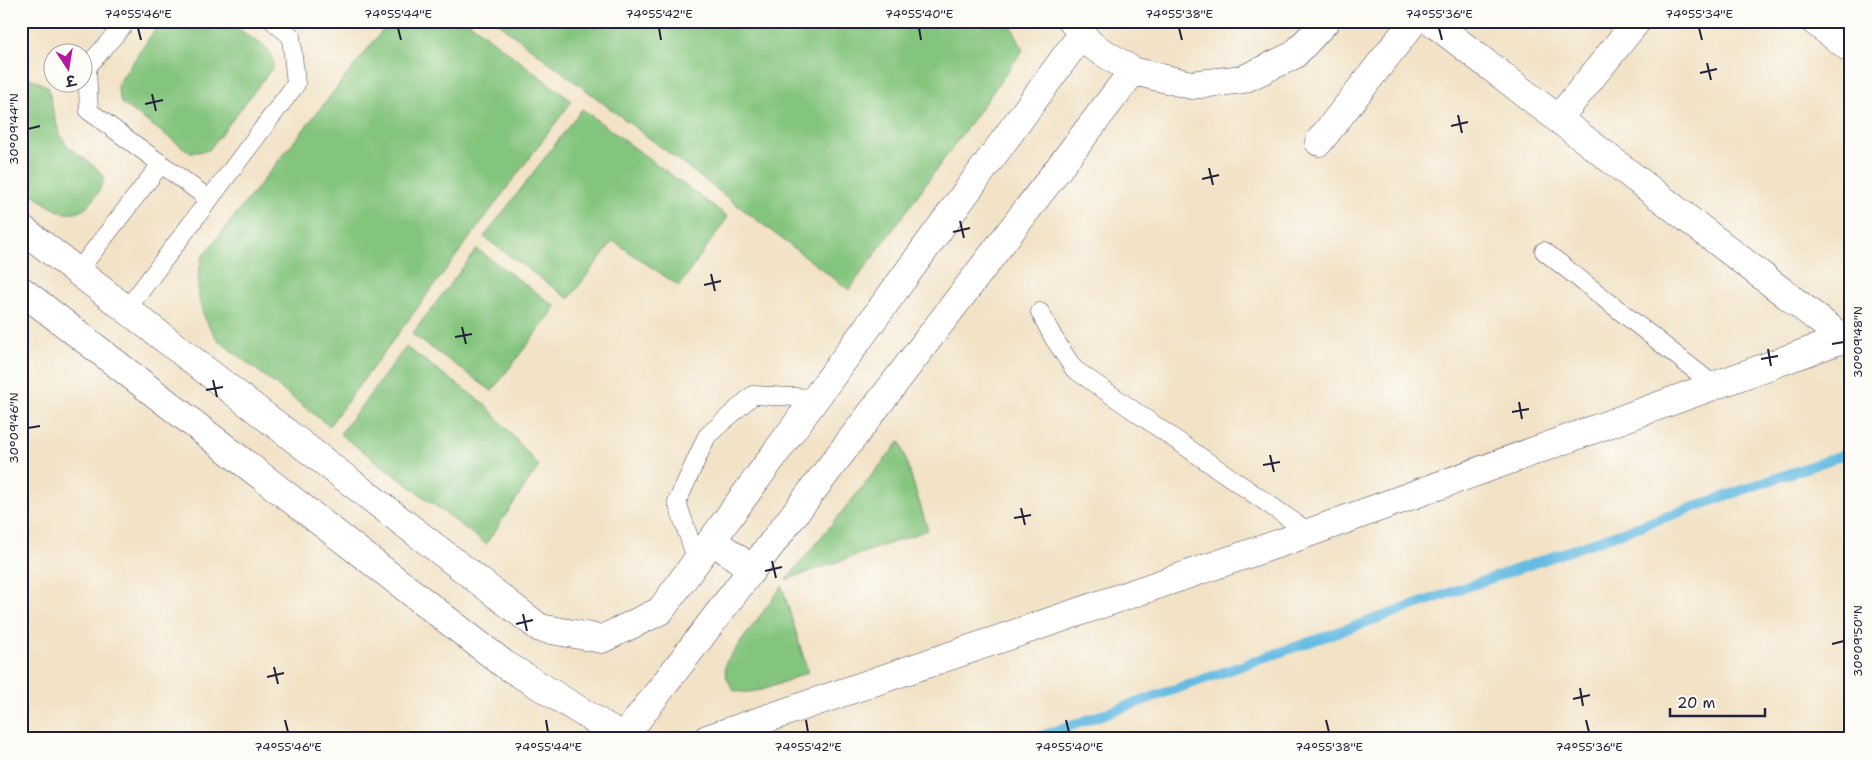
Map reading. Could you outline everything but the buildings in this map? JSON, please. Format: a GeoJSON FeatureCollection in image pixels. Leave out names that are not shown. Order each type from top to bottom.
{"type":"FeatureCollection","features":[{"type":"Feature","properties":{"kind":"street"},"geometry":{"type":"LineString","coordinates":[[21,228],[540,628],[602,640],[660,611],[816,398],[1077,28],[1091,45],[1133,71],[1190,85],[1244,79],[1294,55],[1326,21]]}},
{"type":"Feature","properties":{"kind":"street"},"geometry":{"type":"LineString","coordinates":[[1319,142],[1414,21]]}},
{"type":"Feature","properties":{"kind":"street"},"geometry":{"type":"LineString","coordinates":[[1431,21],[1847,338]]}},
{"type":"Feature","properties":{"kind":"street"},"geometry":{"type":"LineString","coordinates":[[1558,119],[1637,21]]}},
{"type":"Feature","properties":{"kind":"street"},"geometry":{"type":"LineString","coordinates":[[1814,21],[1851,49]]}},
{"type":"Feature","properties":{"kind":"street"},"geometry":{"type":"LineString","coordinates":[[21,290],[504,664],[625,738],[1133,71]]}},
{"type":"Feature","properties":{"kind":"street"},"geometry":{"type":"LineString","coordinates":[[707,739],[1310,533],[1847,338]]}},
{"type":"Feature","properties":{"kind":"street"},"geometry":{"type":"LineString","coordinates":[[704,550],[752,569]]}},
{"type":"Feature","properties":{"kind":"lane"},"geometry":{"type":"LineString","coordinates":[[127,21],[87,67],[89,111],[209,199]]}},
{"type":"Feature","properties":{"kind":"lane"},"geometry":{"type":"LineString","coordinates":[[126,309],[296,84],[291,36],[273,21]]}},
{"type":"Feature","properties":{"kind":"lane"},"geometry":{"type":"LineString","coordinates":[[78,271],[161,164]]}},
{"type":"Feature","properties":{"kind":"lane"},"geometry":{"type":"LineString","coordinates":[[1544,251],[1715,386]]}},
{"type":"Feature","properties":{"kind":"lane"},"geometry":{"type":"LineString","coordinates":[[1040,312],[1053,337],[1074,369],[1310,533]]}},
{"type":"Feature","properties":{"kind":"lane"},"geometry":{"type":"LineString","coordinates":[[704,550],[677,502],[707,436],[753,394],[816,398]]}},
{"type":"Feature","properties":{"kind":"green space"},"geometry":{"type":"Polygon","coordinates":[[[161,21],[227,21],[268,49],[272,56],[273,67],[209,150],[191,153],[121,103],[117,85],[161,21]]]}},
{"type":"Feature","properties":{"kind":"green space"},"geometry":{"type":"Polygon","coordinates":[[[390,21],[467,21],[572,101],[329,426],[219,341],[202,312],[198,281],[202,257],[390,21]]]}},
{"type":"Feature","properties":{"kind":"green space"},"geometry":{"type":"Polygon","coordinates":[[[495,21],[1009,21],[1023,50],[849,290],[495,21]]]}},
{"type":"Feature","properties":{"kind":"green space"},"geometry":{"type":"Polygon","coordinates":[[[1165,21],[1225,21],[1195,26],[1165,21]]]}},
{"type":"Feature","properties":{"kind":"green space"},"geometry":{"type":"Polygon","coordinates":[[[21,73],[42,84],[42,92],[49,92],[55,120],[61,136],[71,149],[96,168],[104,177],[98,193],[92,201],[83,209],[74,213],[65,213],[55,209],[21,184],[21,73]]]}},
{"type":"Feature","properties":{"kind":"green space"},"geometry":{"type":"Polygon","coordinates":[[[582,109],[728,217],[679,286],[613,241],[569,299],[484,237],[582,109]]]}},
{"type":"Feature","properties":{"kind":"green space"},"geometry":{"type":"Polygon","coordinates":[[[477,249],[556,307],[492,391],[412,334],[477,249]]]}},
{"type":"Feature","properties":{"kind":"green space"},"geometry":{"type":"Polygon","coordinates":[[[406,347],[486,405],[539,466],[486,544],[340,434],[406,347]]]}},
{"type":"Feature","properties":{"kind":"green space"},"geometry":{"type":"Polygon","coordinates":[[[900,441],[928,530],[786,580],[900,441]]]}},
{"type":"Feature","properties":{"kind":"green space"},"geometry":{"type":"Polygon","coordinates":[[[782,586],[808,672],[761,690],[742,692],[733,690],[726,673],[726,662],[782,586]]]}},
{"type":"Feature","properties":{"kind":"waterway"},"geometry":{"type":"LineString","coordinates":[[1033,739],[1851,452]]}}]}
